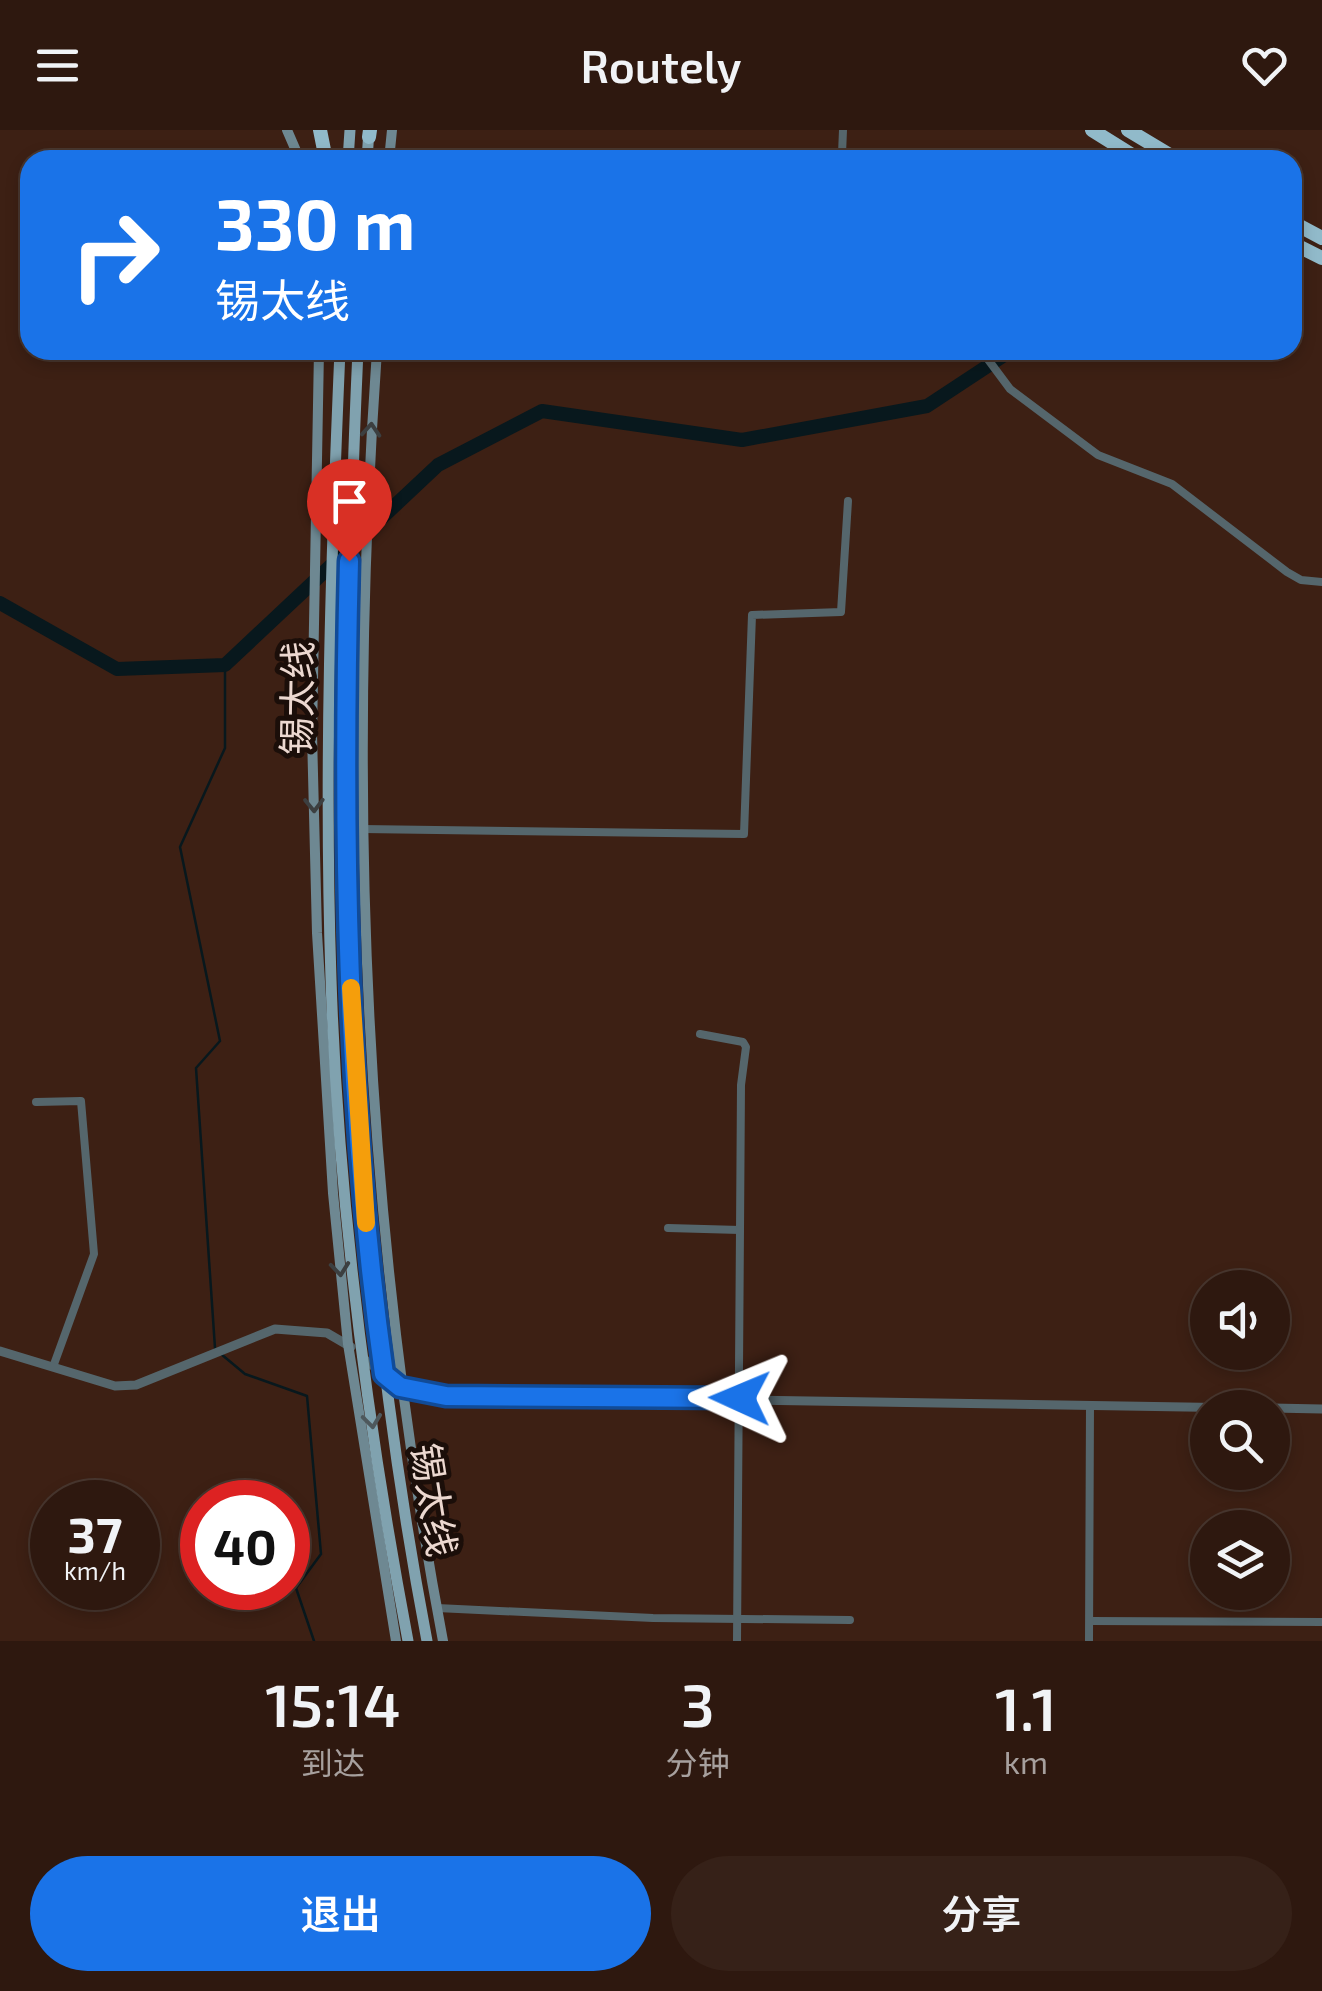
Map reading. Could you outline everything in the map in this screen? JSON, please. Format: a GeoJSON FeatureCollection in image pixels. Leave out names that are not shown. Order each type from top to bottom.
{"type":"FeatureCollection","features":[{"type":"Feature","properties":{"kind":"highway"},"geometry":{"type":"LineString","coordinates":[[1128,130],[1161,150]]}},
{"type":"Feature","properties":{"kind":"highway"},"geometry":{"type":"LineString","coordinates":[[1096,132],[1124,150]]}},
{"type":"Feature","properties":{"kind":"main road"},"geometry":{"type":"LineString","coordinates":[[319,360],[312,734],[317,933],[333,1193],[348,1344],[396,1641]]}},
{"type":"Feature","properties":{"kind":"main road","name":"锡太线"},"geometry":{"type":"LineString","coordinates":[[340,360],[329,590],[331,984],[348,1214],[364,1360],[408,1641]]}},
{"type":"Feature","properties":{"kind":"main road","name":"锡太线"},"geometry":{"type":"LineString","coordinates":[[358,360],[345,696],[350,954],[365,1208],[384,1374],[427,1641]]}},
{"type":"Feature","properties":{"kind":"main road"},"geometry":{"type":"LineString","coordinates":[[375,360],[365,560],[362,829],[380,1207],[400,1387],[443,1641]]}},
{"type":"Feature","properties":{"kind":"street"},"geometry":{"type":"LineString","coordinates":[[988,360],[1007,386],[1098,456],[1172,484],[1286,572],[1300,580],[1322,582]]}},
{"type":"Feature","properties":{"kind":"street"},"geometry":{"type":"LineString","coordinates":[[362,829],[744,834],[752,616],[841,612],[848,501]]}},
{"type":"Feature","properties":{"kind":"street"},"geometry":{"type":"LineString","coordinates":[[700,1034],[746,1046],[740,1085],[737,1641]]}},
{"type":"Feature","properties":{"kind":"street"},"geometry":{"type":"LineString","coordinates":[[36,1102],[80,1101],[94,1254],[53,1367]]}},
{"type":"Feature","properties":{"kind":"street"},"geometry":{"type":"LineString","coordinates":[[668,1228],[740,1230]]}},
{"type":"Feature","properties":{"kind":"street"},"geometry":{"type":"LineString","coordinates":[[0,1351],[115,1386],[136,1385],[275,1329],[302,1328],[327,1333],[348,1344],[400,1387],[446,1396],[1190,1407]]}},
{"type":"Feature","properties":{"kind":"street"},"geometry":{"type":"LineString","coordinates":[[1090,1405],[1090,1641]]}},
{"type":"Feature","properties":{"kind":"street"},"geometry":{"type":"LineString","coordinates":[[1290,1408],[1322,1409]]}},
{"type":"Feature","properties":{"kind":"street"},"geometry":{"type":"LineString","coordinates":[[437,1608],[653,1618],[850,1620]]}},
{"type":"Feature","properties":{"kind":"street"},"geometry":{"type":"LineString","coordinates":[[1090,1621],[1322,1622]]}},
{"type":"Feature","properties":{"kind":"waterway"},"geometry":{"type":"LineString","coordinates":[[0,603],[117,669],[225,665],[438,465],[542,411],[742,440],[927,406],[997,360]]}},
{"type":"Feature","properties":{"kind":"waterway"},"geometry":{"type":"LineString","coordinates":[[215,1348],[196,1068],[220,1041],[180,847],[225,748],[225,665]]}},
{"type":"Feature","properties":{"kind":"waterway"},"geometry":{"type":"LineString","coordinates":[[221,1354],[245,1374],[307,1396],[321,1554],[296,1588],[314,1641]]}},
{"type":"Feature","properties":{"kind":"slow traffic"},"geometry":{"type":"LineString","coordinates":[[351,988],[366,1223]]}},
{"type":"Feature","properties":{"kind":"route"},"geometry":{"type":"LineString","coordinates":[[349,561],[345,696],[350,954],[365,1208],[384,1374],[400,1387],[446,1396],[740,1398]]}}]}
